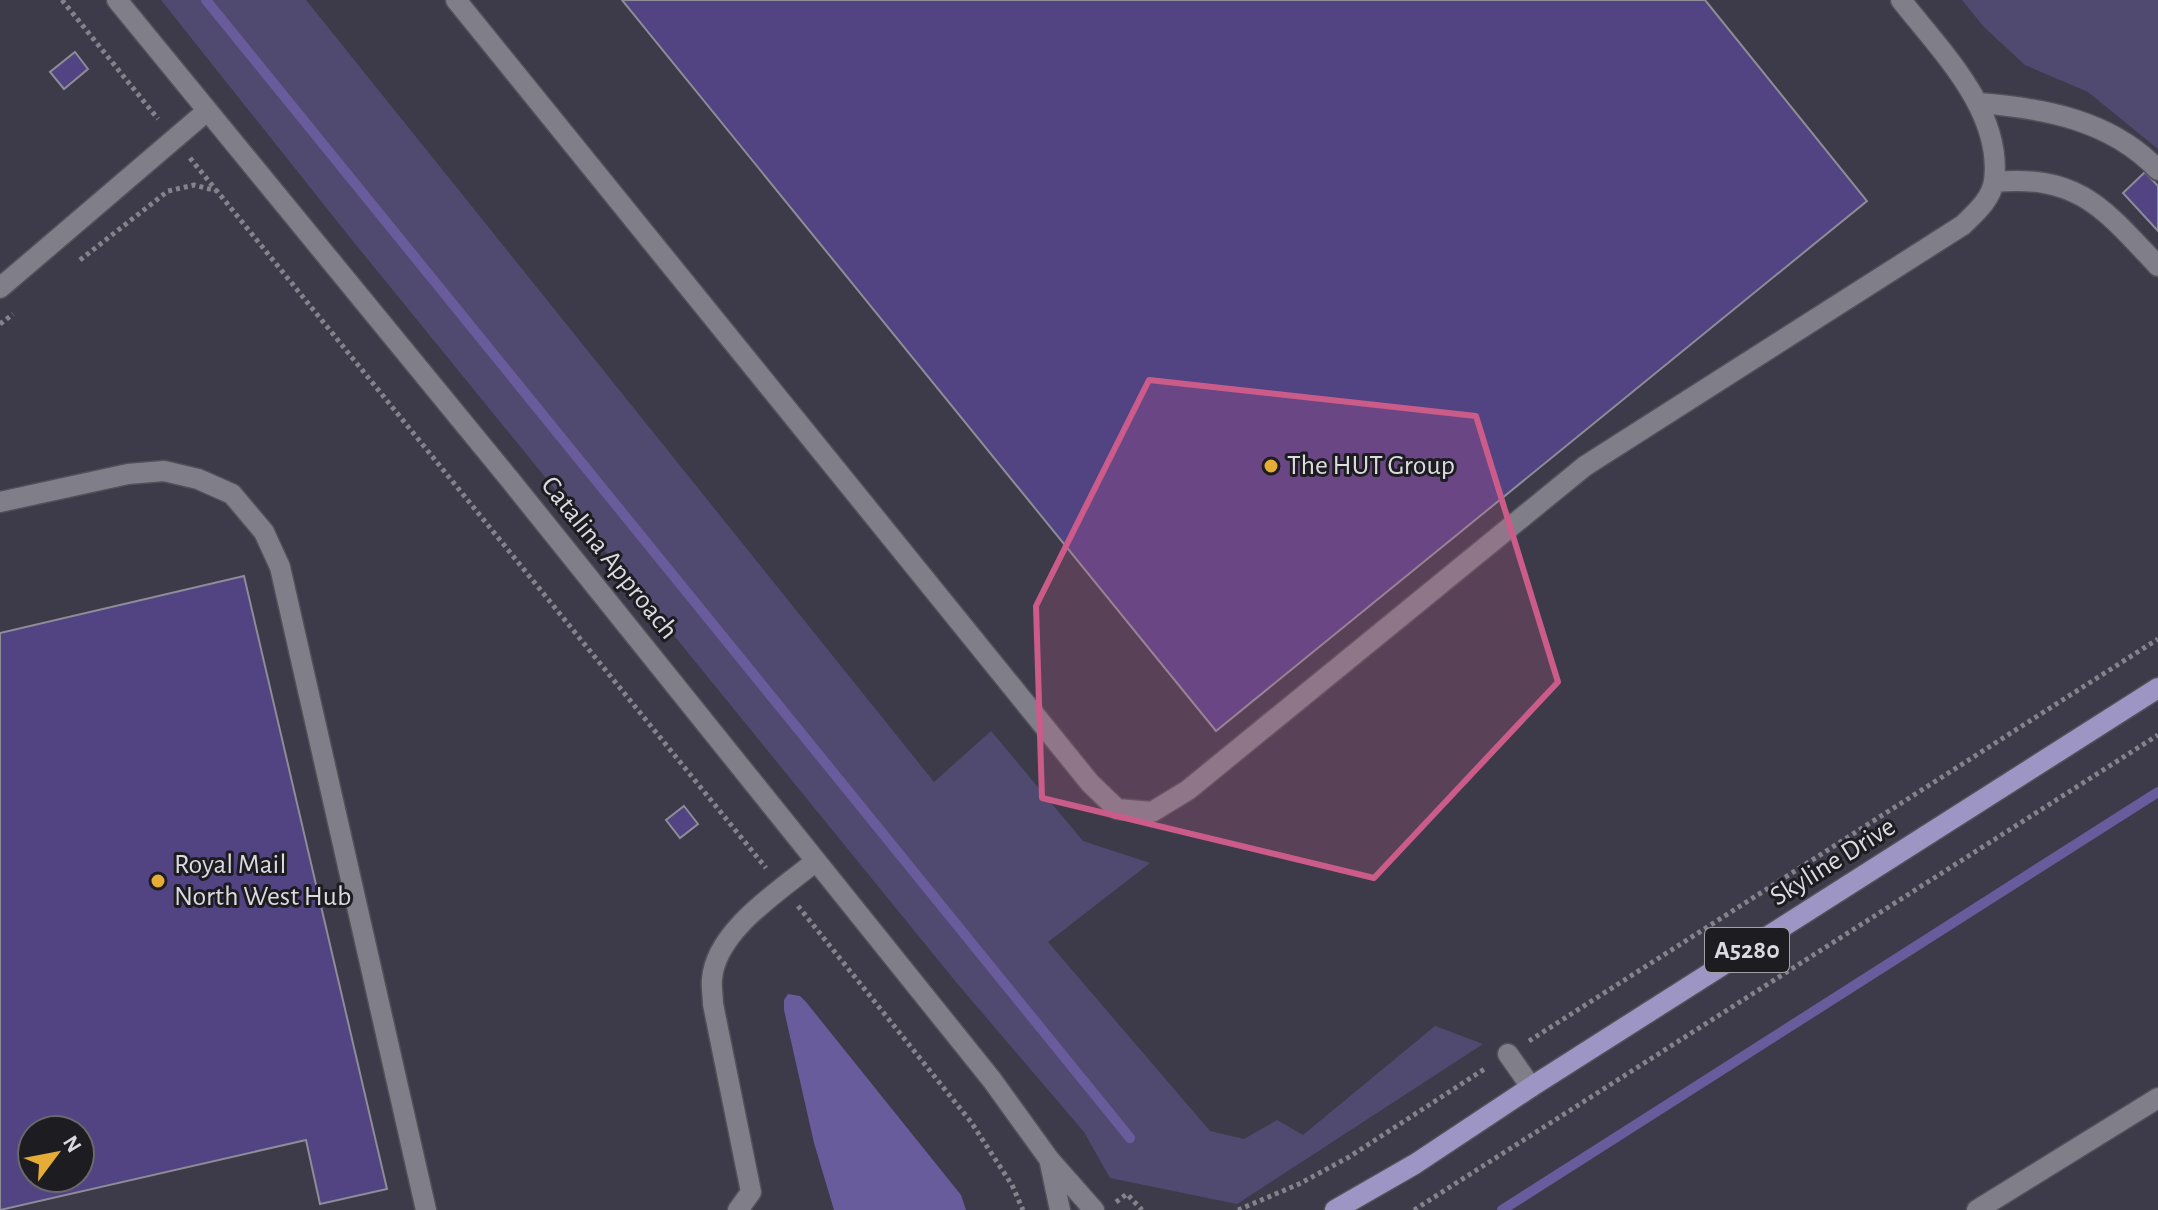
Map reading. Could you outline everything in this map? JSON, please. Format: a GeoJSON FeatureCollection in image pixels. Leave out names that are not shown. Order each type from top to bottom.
{"type":"FeatureCollection","features":[{"type":"Feature","properties":{"kind":"main road","name":"Skyline Drive"},"geometry":{"type":"LineString","coordinates":[[1335,1210],[1415,1164],[2158,688]]}},
{"type":"Feature","properties":{"kind":"street","name":"Catalina Approach"},"geometry":{"type":"LineString","coordinates":[[117,0],[511,481],[992,1080],[1049,1159],[1094,1210]]}},
{"type":"Feature","properties":{"kind":"street"},"geometry":{"type":"LineString","coordinates":[[456,0],[1080,771],[1117,809],[1152,812],[1188,790],[1585,466],[1963,225],[1985,203],[1994,182],[1992,141],[1978,103],[1901,0]]}},
{"type":"Feature","properties":{"kind":"street"},"geometry":{"type":"LineString","coordinates":[[1978,103],[2043,110],[2081,121],[2119,138],[2158,170]]}},
{"type":"Feature","properties":{"kind":"street"},"geometry":{"type":"LineString","coordinates":[[0,288],[207,111]]}},
{"type":"Feature","properties":{"kind":"street"},"geometry":{"type":"LineString","coordinates":[[1994,182],[2020,180],[2049,183],[2075,191],[2106,213],[2158,266]]}},
{"type":"Feature","properties":{"kind":"street"},"geometry":{"type":"LineString","coordinates":[[0,502],[128,474],[164,471],[198,479],[232,494],[264,532],[280,567],[426,1210]]}},
{"type":"Feature","properties":{"kind":"street"},"geometry":{"type":"LineString","coordinates":[[738,1210],[751,1192],[713,1004],[712,978],[719,953],[733,932],[816,861]]}},
{"type":"Feature","properties":{"kind":"street"},"geometry":{"type":"LineString","coordinates":[[1508,1054],[1531,1087]]}},
{"type":"Feature","properties":{"kind":"street"},"geometry":{"type":"LineString","coordinates":[[1977,1210],[2158,1098]]}},
{"type":"Feature","properties":{"kind":"street","name":"Catalina Approach"},"geometry":{"type":"LineString","coordinates":[[1049,1159],[1060,1210]]}},
{"type":"Feature","properties":{"kind":"path"},"geometry":{"type":"LineString","coordinates":[[62,0],[133,88]]}},
{"type":"Feature","properties":{"kind":"path"},"geometry":{"type":"LineString","coordinates":[[74,264],[168,191],[194,185],[217,191],[734,828]]}},
{"type":"Feature","properties":{"kind":"path"},"geometry":{"type":"LineString","coordinates":[[0,324],[15,312]]}},
{"type":"Feature","properties":{"kind":"path"},"geometry":{"type":"LineString","coordinates":[[1535,1037],[2158,639]]}},
{"type":"Feature","properties":{"kind":"path"},"geometry":{"type":"LineString","coordinates":[[1414,1210],[2158,735]]}},
{"type":"Feature","properties":{"kind":"path"},"geometry":{"type":"LineString","coordinates":[[831,947],[971,1122],[1012,1185],[1023,1210]]}},
{"type":"Feature","properties":{"kind":"path"},"geometry":{"type":"LineString","coordinates":[[1238,1210],[1299,1184],[1349,1157],[1477,1074]]}},
{"type":"Feature","properties":{"kind":"path"},"geometry":{"type":"LineString","coordinates":[[1127,1194],[1142,1210]]}},
{"type":"Feature","properties":{"kind":"highlighted area"},"geometry":{"type":"Polygon","coordinates":[[[1149,380],[1476,416],[1558,682],[1374,878],[1042,798],[1036,606],[1149,380]]]}},
{"type":"Feature","properties":{"kind":"shaded area"},"geometry":{"type":"Polygon","coordinates":[[[0,0],[2158,0],[2158,1210],[0,1210],[0,0]]]}},
{"type":"Feature","properties":{"kind":"shaded area"},"geometry":{"type":"Polygon","coordinates":[[[161,0],[306,0],[934,782],[991,731],[1083,841],[1150,863],[1048,942],[1210,1131],[1244,1139],[1277,1120],[1303,1135],[1435,1026],[1483,1044],[1237,1204],[1110,1178],[1084,1132],[956,982],[348,235],[161,0]]]}},
{"type":"Feature","properties":{"kind":"shaded area"},"geometry":{"type":"Polygon","coordinates":[[[1962,0],[2158,0],[2158,149],[2088,92],[2025,65],[1984,27],[1962,0]]]}},
{"type":"Feature","properties":{"kind":"shaded area"},"geometry":{"type":"Polygon","coordinates":[[[788,994],[800,996],[806,1002],[961,1195],[966,1210],[834,1210],[814,1143],[784,1010],[784,1000],[788,994]]]}},
{"type":"Feature","properties":{"kind":"building","name":"The HUT Group"},"geometry":{"type":"Polygon","coordinates":[[[622,0],[1705,0],[1867,201],[1216,731],[622,0]]]}},
{"type":"Feature","properties":{"kind":"building"},"geometry":{"type":"Polygon","coordinates":[[[75,52],[88,69],[64,89],[50,72],[75,52]]]}},
{"type":"Feature","properties":{"kind":"building"},"geometry":{"type":"Polygon","coordinates":[[[2145,172],[2158,186],[2158,231],[2123,193],[2145,172]]]}},
{"type":"Feature","properties":{"kind":"building","name":"Royal Mail North West Hub"},"geometry":{"type":"Polygon","coordinates":[[[244,576],[387,1189],[320,1204],[306,1140],[96,1188],[96,1114],[16,1114],[16,1194],[70,1194],[0,1210],[0,633],[244,576]]]}},
{"type":"Feature","properties":{"kind":"building"},"geometry":{"type":"Polygon","coordinates":[[[684,806],[698,824],[680,838],[666,820],[684,806]]]}},
{"type":"Feature","properties":{"kind":"waterway"},"geometry":{"type":"LineString","coordinates":[[206,0],[1130,1138]]}},
{"type":"Feature","properties":{"kind":"waterway"},"geometry":{"type":"LineString","coordinates":[[1502,1210],[2158,792]]}},
{"type":"Feature","properties":{"kind":"place","name":"The HUT Group"},"geometry":{"type":"Point","coordinates":[1271,466]}},
{"type":"Feature","properties":{"kind":"place","name":"Royal Mail North West Hub"},"geometry":{"type":"Point","coordinates":[158,881]}}]}
